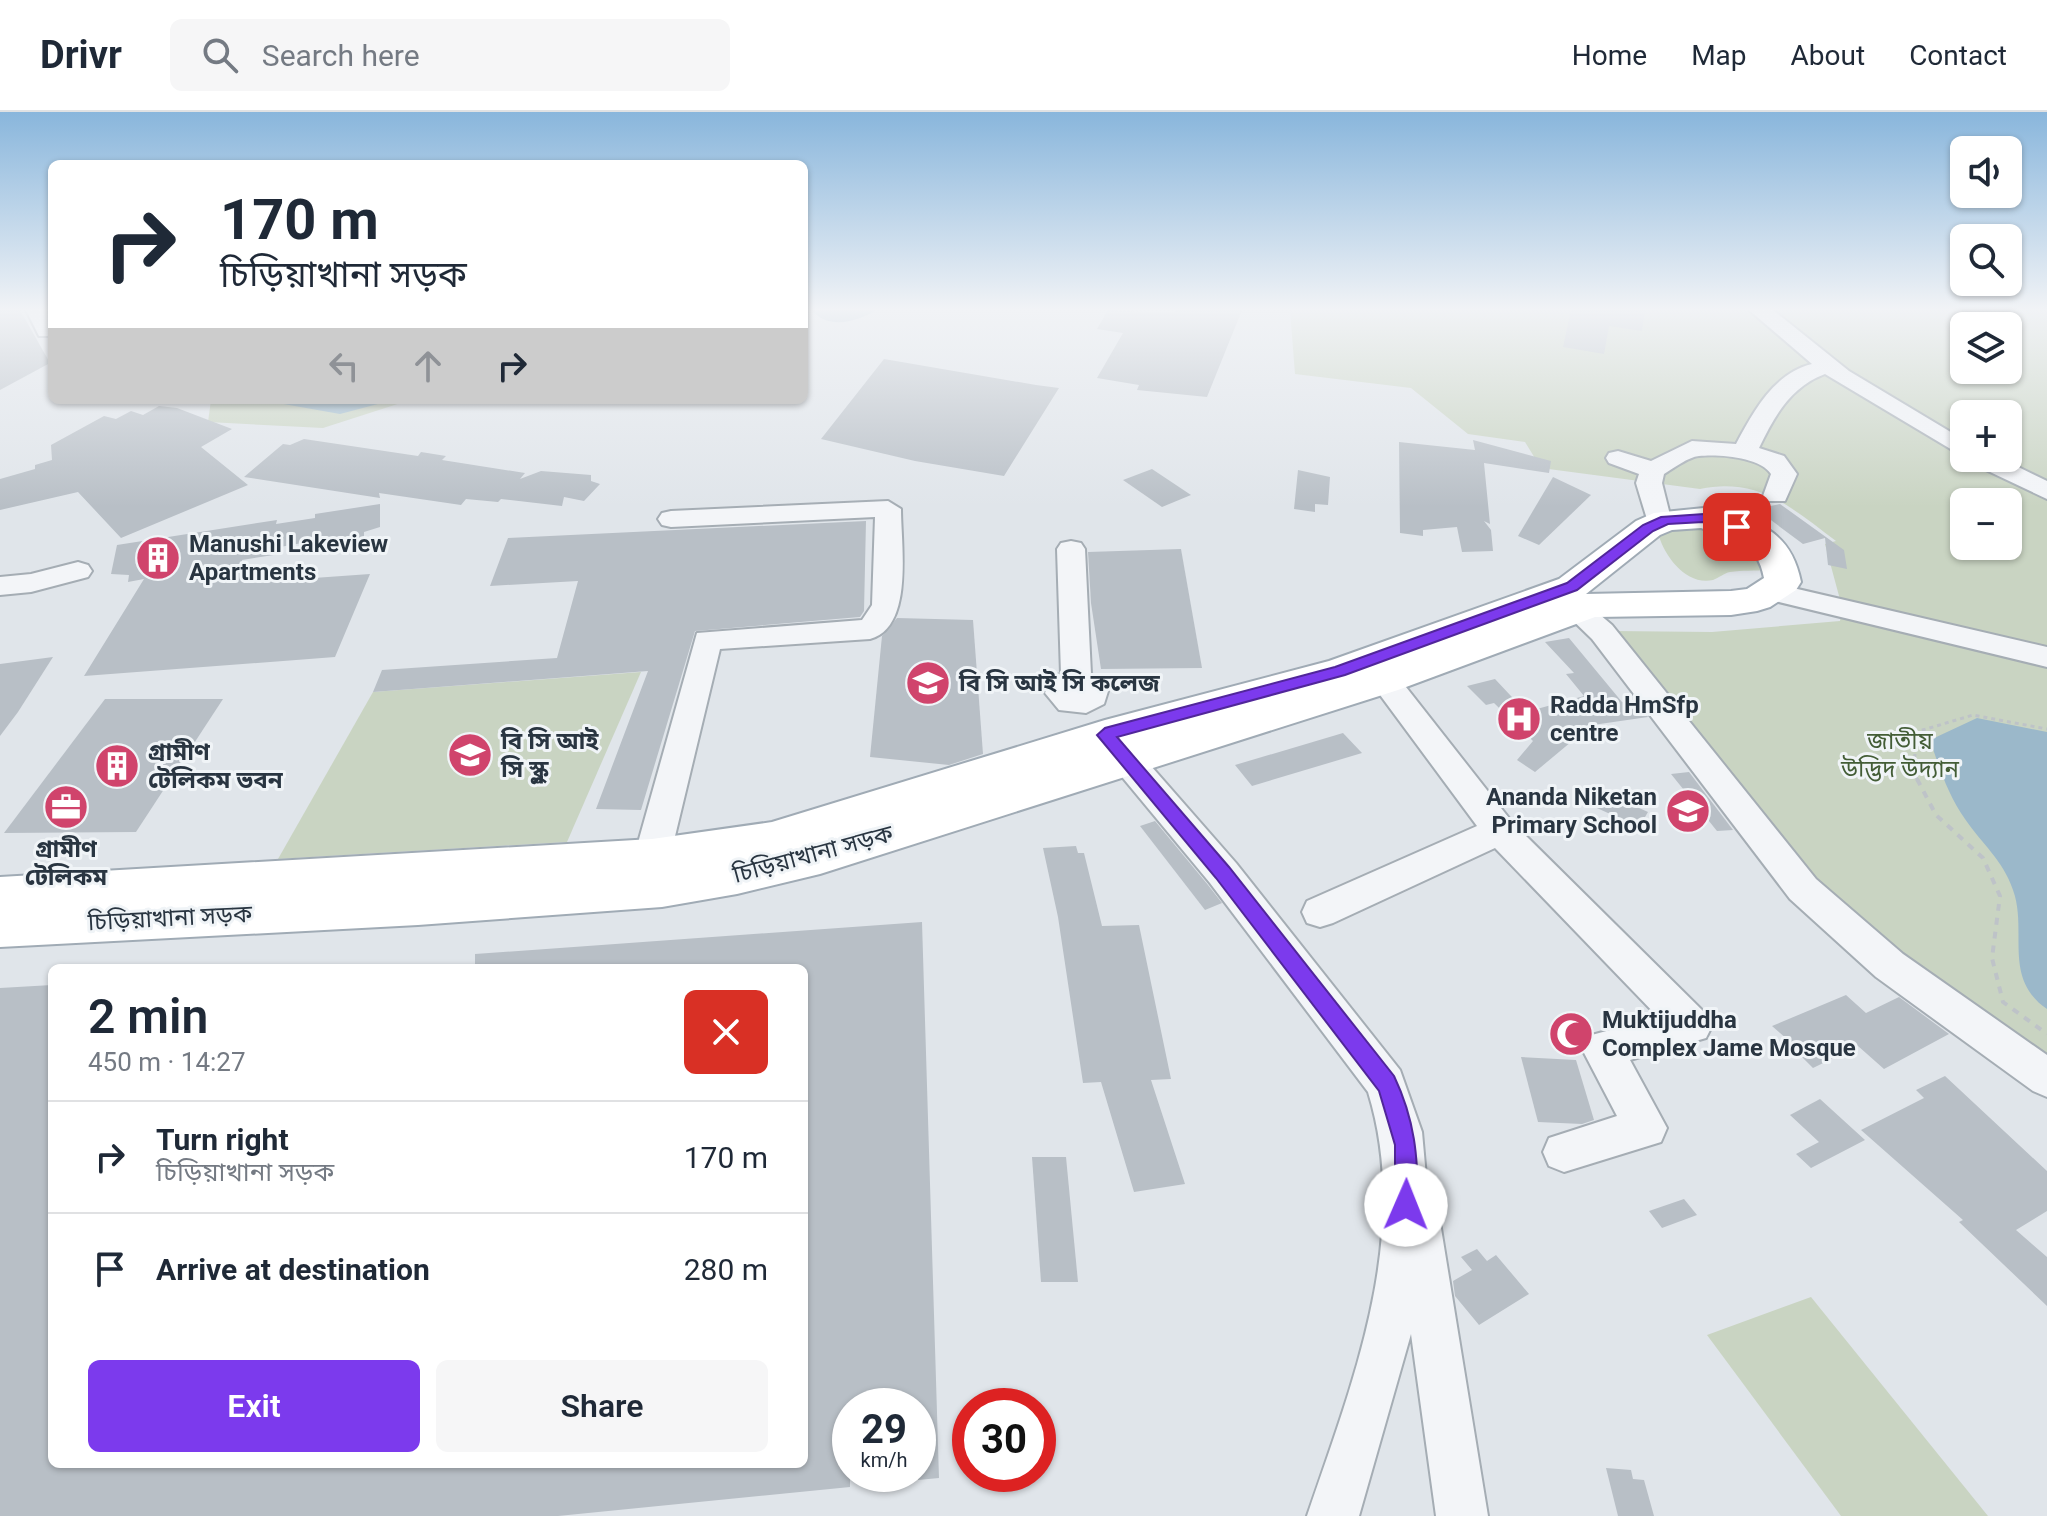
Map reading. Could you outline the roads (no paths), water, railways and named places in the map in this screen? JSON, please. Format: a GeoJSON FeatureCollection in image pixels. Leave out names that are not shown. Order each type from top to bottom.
{"type":"FeatureCollection","features":[{"type":"Feature","properties":{"kind":"main road","name":"চিড়িয়াখানা সড়ক"},"geometry":{"type":"LineString","coordinates":[[0,896],[650,868],[737,876],[820,856],[1097,722],[1340,671],[1579,600],[1731,603],[1772,592],[1783,582],[1783,566],[1769,545],[1754,535],[1704,518],[1686,516],[1659,523],[1579,600],[1384,680],[1097,722]]}},
{"type":"Feature","properties":{"kind":"main road","name":"চিড়িয়াখানা সড়ক"},"geometry":{"type":"LineString","coordinates":[[0,927],[418,906],[650,868]]}},
{"type":"Feature","properties":{"kind":"street"},"geometry":{"type":"LineString","coordinates":[[1744,452],[1774,399],[1800,376]]}},
{"type":"Feature","properties":{"kind":"street"},"geometry":{"type":"LineString","coordinates":[[1844,376],[1950,442]]}},
{"type":"Feature","properties":{"kind":"street"},"geometry":{"type":"LineString","coordinates":[[1659,523],[1649,483],[1653,470],[1692,448],[1744,452],[1775,461],[1784,474],[1776,496]]}},
{"type":"Feature","properties":{"kind":"street"},"geometry":{"type":"LineString","coordinates":[[1618,458],[1653,470]]}},
{"type":"Feature","properties":{"kind":"street"},"geometry":{"type":"LineString","coordinates":[[2008,472],[2047,491]]}},
{"type":"Feature","properties":{"kind":"street"},"geometry":{"type":"LineString","coordinates":[[650,868],[707,640],[870,629],[884,614],[886,605],[888,509],[671,519]]}},
{"type":"Feature","properties":{"kind":"street"},"geometry":{"type":"LineString","coordinates":[[1071,549],[1097,722],[1223,873],[1386,1083],[1397,1107],[1406,1145],[1462,1516]]}},
{"type":"Feature","properties":{"kind":"street"},"geometry":{"type":"LineString","coordinates":[[0,586],[78,571]]}},
{"type":"Feature","properties":{"kind":"street"},"geometry":{"type":"LineString","coordinates":[[1772,592],[2047,657]]}},
{"type":"Feature","properties":{"kind":"street"},"geometry":{"type":"LineString","coordinates":[[1579,600],[1803,889],[1830,917],[1918,986],[2047,1078]]}},
{"type":"Feature","properties":{"kind":"street"},"geometry":{"type":"LineString","coordinates":[[1384,680],[1500,831],[1692,1026],[1602,1049],[1646,1128],[1564,1152]]}},
{"type":"Feature","properties":{"kind":"street"},"geometry":{"type":"LineString","coordinates":[[1320,912],[1500,831]]}},
{"type":"Feature","properties":{"kind":"street"},"geometry":{"type":"LineString","coordinates":[[1333,1516],[1386,1344],[1405,1229],[1406,1145]]}},
{"type":"Feature","properties":{"kind":"water"},"geometry":{"type":"Polygon","coordinates":[[[284,404],[378,404],[340,414],[284,404]]]}},
{"type":"Feature","properties":{"kind":"water"},"geometry":{"type":"Polygon","coordinates":[[[1977,718],[2047,732],[2047,1009],[2033,997],[2020,969],[2017,906],[2009,879],[1959,810],[1944,781],[1930,740],[1977,718]]]}},
{"type":"Feature","properties":{"kind":"place","name":"Manushi Lakeview Apartments"},"geometry":{"type":"Point","coordinates":[158,558]}},
{"type":"Feature","properties":{"kind":"place","name":"বি সি আই সি কলেজ"},"geometry":{"type":"Point","coordinates":[928,683]}},
{"type":"Feature","properties":{"kind":"place","name":"Radda HmSfp centre"},"geometry":{"type":"Point","coordinates":[1519,719]}},
{"type":"Feature","properties":{"kind":"place","name":"বি সি আই সি স্কুল"},"geometry":{"type":"Point","coordinates":[470,755]}},
{"type":"Feature","properties":{"kind":"place","name":"গ্রামীণ টেলিকম ভবন"},"geometry":{"type":"Point","coordinates":[117,766]}},
{"type":"Feature","properties":{"kind":"place","name":"গ্রামীণ টেলিকম"},"geometry":{"type":"Point","coordinates":[66,807]}},
{"type":"Feature","properties":{"kind":"place","name":"Ananda Niketan Primary School"},"geometry":{"type":"Point","coordinates":[1688,811]}},
{"type":"Feature","properties":{"kind":"place","name":"Muktijuddha Complex Jame Mosque"},"geometry":{"type":"Point","coordinates":[1571,1034]}},
{"type":"Feature","properties":{"kind":"park label","name":"জাতীয় উদ্ভিদ উদ্যান"},"geometry":{"type":"Point","coordinates":[1900,755]}}]}
